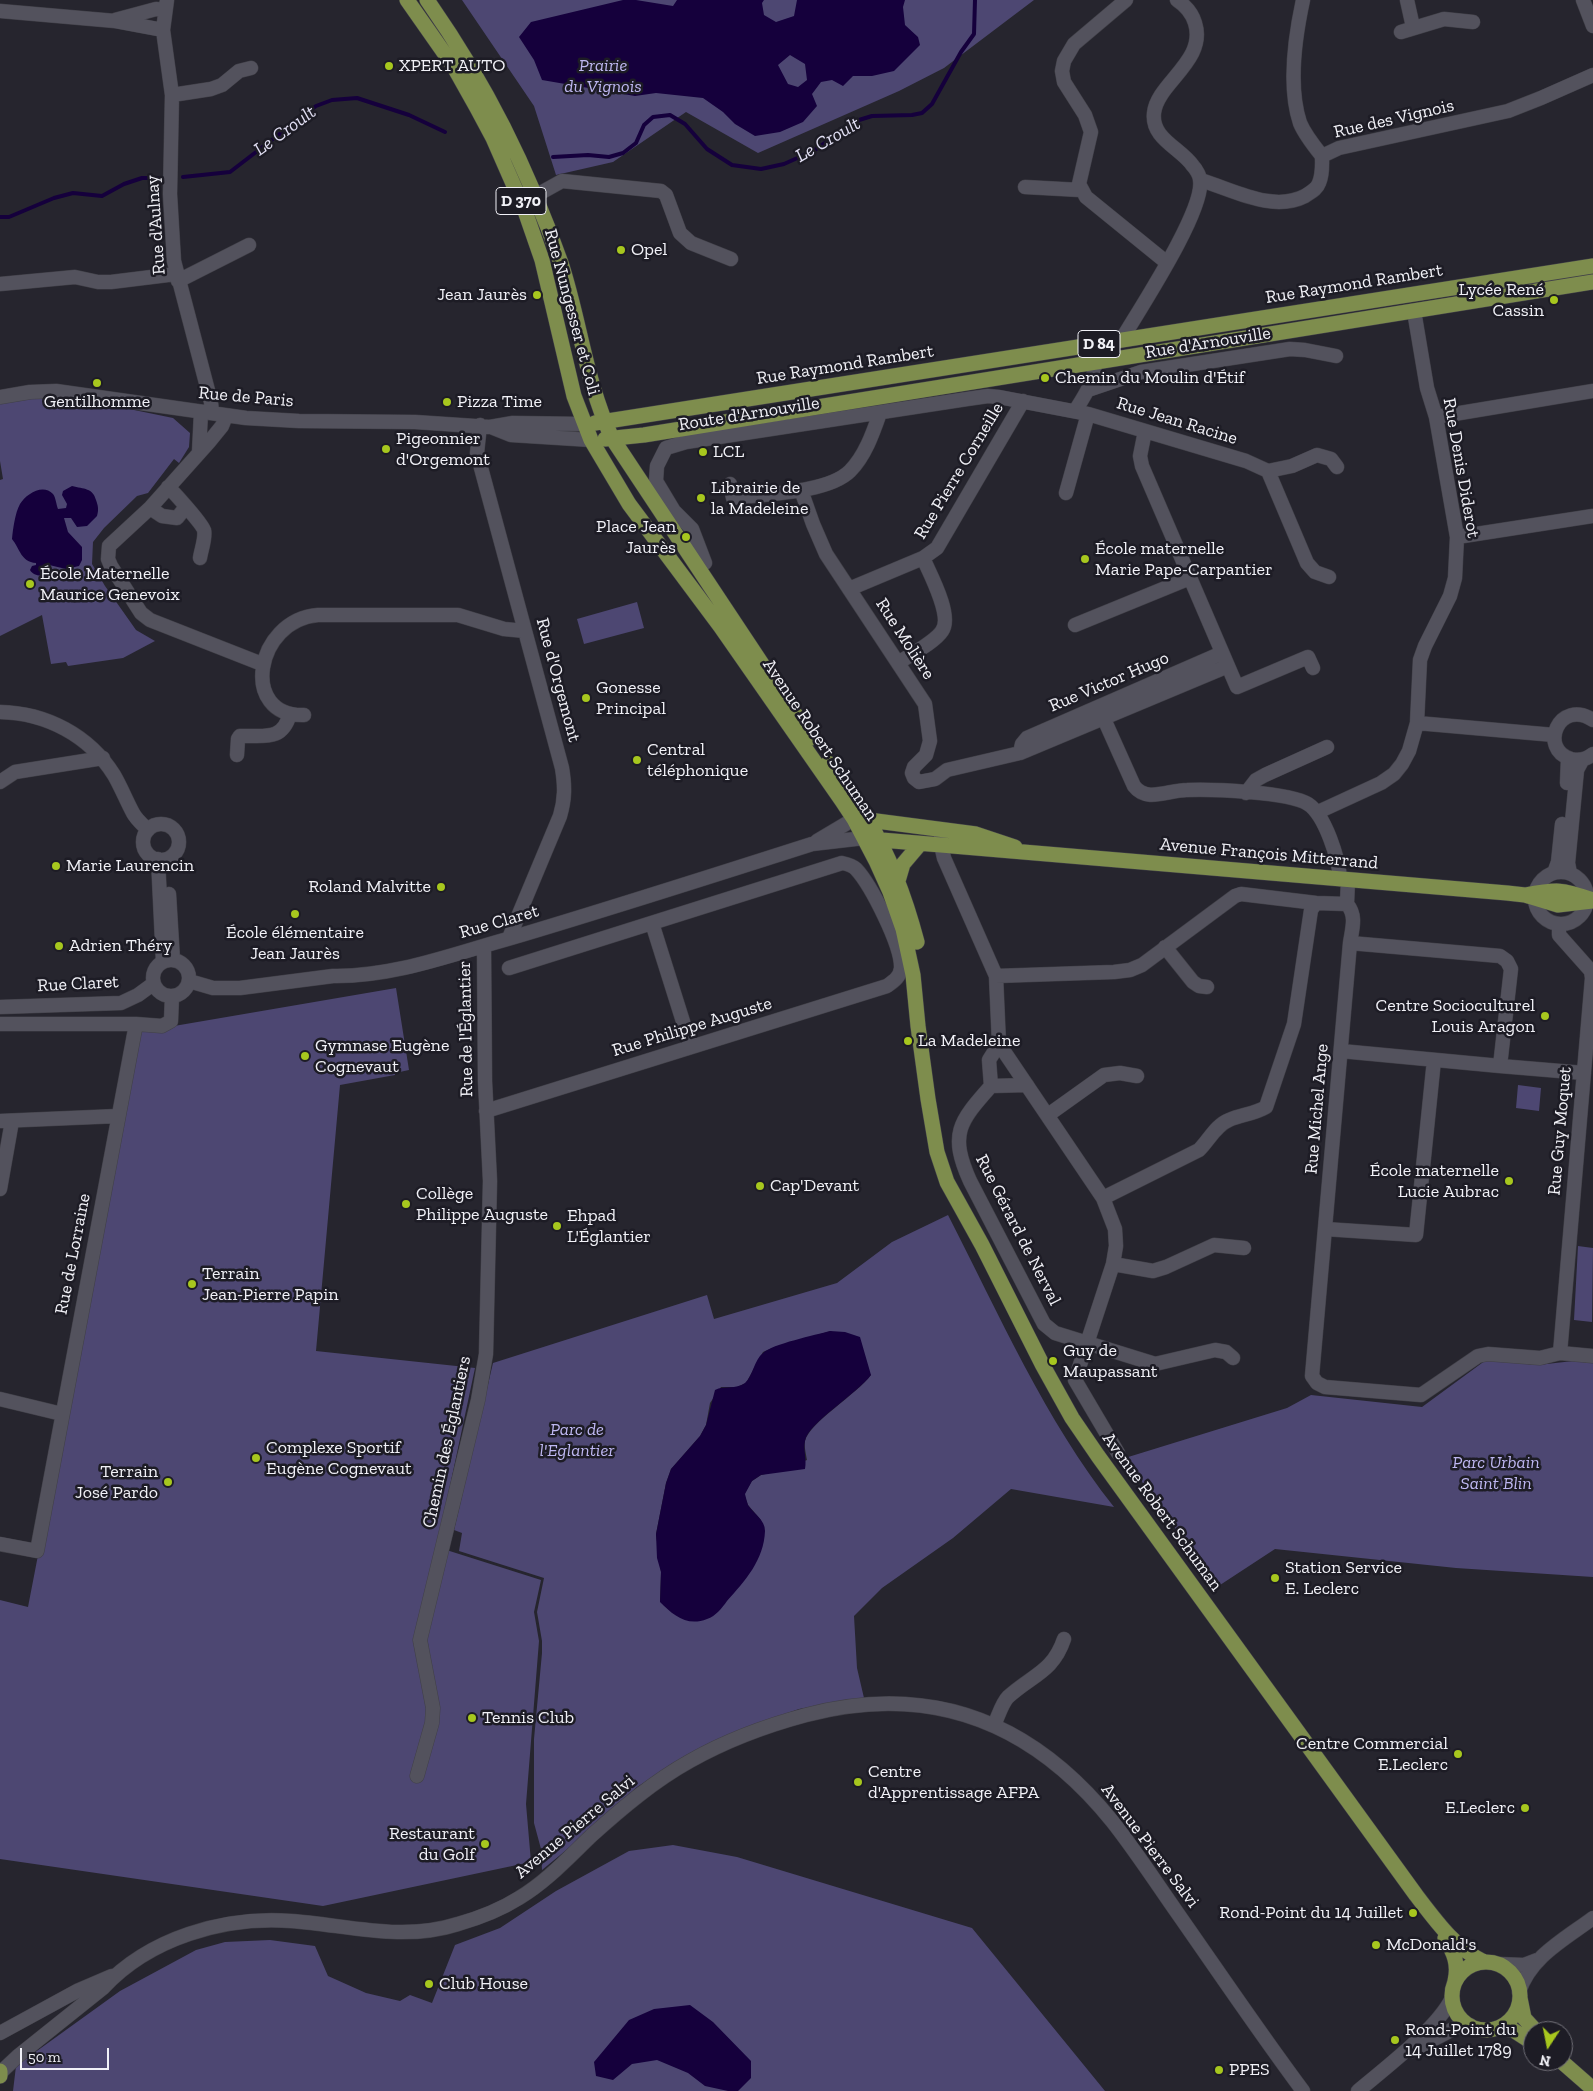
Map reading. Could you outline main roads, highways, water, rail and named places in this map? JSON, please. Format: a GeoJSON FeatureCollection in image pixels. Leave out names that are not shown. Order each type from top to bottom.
{"type":"FeatureCollection","features":[{"type":"Feature","properties":{"kind":"main road","name":"Rue Nungesser et Coli"},"geometry":{"type":"LineString","coordinates":[[407,0],[454,67],[477,108],[493,138],[525,211],[542,260],[573,391],[584,424]]}},
{"type":"Feature","properties":{"kind":"main road","name":"Rue Nungesser et Coli"},"geometry":{"type":"LineString","coordinates":[[427,0],[458,44],[486,90],[507,131],[535,196],[561,265],[604,422]]}},
{"type":"Feature","properties":{"kind":"main road","name":"Rue Raymond Rambert"},"geometry":{"type":"LineString","coordinates":[[604,422],[1593,266]]}},
{"type":"Feature","properties":{"kind":"main road","name":"Rue Raymond Rambert"},"geometry":{"type":"LineString","coordinates":[[612,438],[644,435],[1593,282]]}},
{"type":"Feature","properties":{"kind":"main road","name":"D 84"},"geometry":{"type":"LineString","coordinates":[[1122,339],[1124,357]]}},
{"type":"Feature","properties":{"kind":"main road","name":"D 84"},"geometry":{"type":"LineString","coordinates":[[1092,345],[1095,361]]}},
{"type":"Feature","properties":{"kind":"main road","name":"D 84"},"geometry":{"type":"LineString","coordinates":[[584,424],[604,422]]}},
{"type":"Feature","properties":{"kind":"main road","name":"D 370"},"geometry":{"type":"LineString","coordinates":[[604,422],[612,438]]}},
{"type":"Feature","properties":{"kind":"main road","name":"D 370"},"geometry":{"type":"LineString","coordinates":[[584,424],[590,440]]}},
{"type":"Feature","properties":{"kind":"main road","name":"D 84"},"geometry":{"type":"LineString","coordinates":[[590,440],[612,438]]}},
{"type":"Feature","properties":{"kind":"main road","name":"Avenue Robert Schuman"},"geometry":{"type":"LineString","coordinates":[[612,438],[706,579],[861,819],[871,839],[898,881],[912,921],[922,970],[925,993],[928,1099]]}},
{"type":"Feature","properties":{"kind":"main road","name":"Avenue Robert Schuman"},"geometry":{"type":"LineString","coordinates":[[590,440],[629,504],[861,819]]}},
{"type":"Feature","properties":{"kind":"main road","name":"Avenue François Mitterrand"},"geometry":{"type":"LineString","coordinates":[[861,819],[976,834],[1028,853]]}},
{"type":"Feature","properties":{"kind":"main road","name":"Avenue Robert Schuman"},"geometry":{"type":"LineString","coordinates":[[871,839],[890,892],[910,958],[928,1099],[937,1152],[947,1182],[982,1245],[1042,1364],[1072,1418],[1098,1456],[1430,1913],[1459,1946],[1490,1963]]}},
{"type":"Feature","properties":{"kind":"main road","name":"Avenue François Mitterrand"},"geometry":{"type":"LineString","coordinates":[[871,839],[1532,895],[1558,905],[1590,900]]}},
{"type":"Feature","properties":{"kind":"main road"},"geometry":{"type":"LineString","coordinates":[[898,881],[903,864],[920,844]]}},
{"type":"Feature","properties":{"kind":"main road","name":"Avenue Robert Schuman"},"geometry":{"type":"LineString","coordinates":[[1430,1913],[1456,1959],[1457,1972],[1455,1981]]}},
{"type":"Feature","properties":{"kind":"main road"},"geometry":{"type":"LineString","coordinates":[[1523,2036],[1513,2030],[1497,2028],[1486,2030],[1470,2026],[1459,2017],[1452,1998],[1455,1981],[1467,1968],[1490,1963],[1509,1971],[1515,1979],[1524,2018],[1527,2021]]}},
{"type":"Feature","properties":{"kind":"main road"},"geometry":{"type":"LineString","coordinates":[[1497,2028],[1512,2017],[1517,2008],[1519,1995]]}},
{"type":"Feature","properties":{"kind":"main road"},"geometry":{"type":"LineString","coordinates":[[1573,2071],[1593,2088]]}},
{"type":"Feature","properties":{"kind":"waterway","name":"Le Croult"},"geometry":{"type":"LineString","coordinates":[[553,157],[588,155],[609,157],[623,153],[636,143],[644,125],[653,117],[670,115],[685,124],[707,149],[732,165],[761,169],[784,164],[813,151],[859,120],[872,116],[922,113],[932,104],[961,52],[974,34],[975,0]]}},
{"type":"Feature","properties":{"kind":"waterway","name":"Le Croult"},"geometry":{"type":"LineString","coordinates":[[183,177],[230,172],[316,106],[332,100],[357,98],[409,115],[445,132]]}},
{"type":"Feature","properties":{"kind":"waterway","name":"Le Croult"},"geometry":{"type":"LineString","coordinates":[[0,217],[9,217],[54,198],[73,193],[102,196],[124,184],[142,178],[160,178]]}},
{"type":"Feature","properties":{"kind":"place","name":"XPERT AUTO"},"geometry":{"type":"Point","coordinates":[389,66]}},
{"type":"Feature","properties":{"kind":"place","name":"Opel"},"geometry":{"type":"Point","coordinates":[621,250]}},
{"type":"Feature","properties":{"kind":"place","name":"Jean Jaurès"},"geometry":{"type":"Point","coordinates":[537,295]}},
{"type":"Feature","properties":{"kind":"place","name":"Lycée René Cassin"},"geometry":{"type":"Point","coordinates":[1554,300]}},
{"type":"Feature","properties":{"kind":"place","name":"Chemin du Moulin d'Étif"},"geometry":{"type":"Point","coordinates":[1045,378]}},
{"type":"Feature","properties":{"kind":"place","name":"Gentilhomme"},"geometry":{"type":"Point","coordinates":[97,383]}},
{"type":"Feature","properties":{"kind":"place","name":"Pizza Time"},"geometry":{"type":"Point","coordinates":[447,402]}},
{"type":"Feature","properties":{"kind":"place","name":"Pigeonnier d'Orgemont"},"geometry":{"type":"Point","coordinates":[386,449]}},
{"type":"Feature","properties":{"kind":"place","name":"LCL"},"geometry":{"type":"Point","coordinates":[703,452]}},
{"type":"Feature","properties":{"kind":"place","name":"Librairie de la Madeleine"},"geometry":{"type":"Point","coordinates":[701,498]}},
{"type":"Feature","properties":{"kind":"place","name":"Place Jean Jaurès"},"geometry":{"type":"Point","coordinates":[686,537]}},
{"type":"Feature","properties":{"kind":"place","name":"École maternelle Marie Pape-Carpantier"},"geometry":{"type":"Point","coordinates":[1085,559]}},
{"type":"Feature","properties":{"kind":"place","name":"École Maternelle Maurice Genevoix"},"geometry":{"type":"Point","coordinates":[30,584]}},
{"type":"Feature","properties":{"kind":"place","name":"Gonesse Principal"},"geometry":{"type":"Point","coordinates":[586,698]}},
{"type":"Feature","properties":{"kind":"place","name":"Central téléphonique"},"geometry":{"type":"Point","coordinates":[637,760]}},
{"type":"Feature","properties":{"kind":"place","name":"Marie Laurencin"},"geometry":{"type":"Point","coordinates":[56,866]}},
{"type":"Feature","properties":{"kind":"place","name":"Roland Malvitte"},"geometry":{"type":"Point","coordinates":[441,887]}},
{"type":"Feature","properties":{"kind":"place","name":"École élémentaire Jean Jaurès"},"geometry":{"type":"Point","coordinates":[295,914]}},
{"type":"Feature","properties":{"kind":"place","name":"Adrien Théry"},"geometry":{"type":"Point","coordinates":[59,946]}},
{"type":"Feature","properties":{"kind":"place","name":"Centre Socioculturel Louis Aragon"},"geometry":{"type":"Point","coordinates":[1545,1016]}},
{"type":"Feature","properties":{"kind":"place","name":"La Madeleine"},"geometry":{"type":"Point","coordinates":[908,1041]}},
{"type":"Feature","properties":{"kind":"place","name":"Gymnase Eugène Cognevaut"},"geometry":{"type":"Point","coordinates":[305,1056]}},
{"type":"Feature","properties":{"kind":"place","name":"École maternelle Lucie Aubrac"},"geometry":{"type":"Point","coordinates":[1509,1181]}},
{"type":"Feature","properties":{"kind":"place","name":"Cap'Devant"},"geometry":{"type":"Point","coordinates":[760,1186]}},
{"type":"Feature","properties":{"kind":"place","name":"Collège Philippe Auguste"},"geometry":{"type":"Point","coordinates":[406,1204]}},
{"type":"Feature","properties":{"kind":"place","name":"Ehpad L'Églantier"},"geometry":{"type":"Point","coordinates":[557,1226]}},
{"type":"Feature","properties":{"kind":"place","name":"Terrain Jean-Pierre Papin"},"geometry":{"type":"Point","coordinates":[192,1284]}},
{"type":"Feature","properties":{"kind":"place","name":"Guy de Maupassant"},"geometry":{"type":"Point","coordinates":[1053,1361]}},
{"type":"Feature","properties":{"kind":"place","name":"Complexe Sportif Eugène Cognevaut"},"geometry":{"type":"Point","coordinates":[256,1458]}},
{"type":"Feature","properties":{"kind":"place","name":"Terrain José Pardo"},"geometry":{"type":"Point","coordinates":[168,1482]}},
{"type":"Feature","properties":{"kind":"place","name":"Station Service E. Leclerc"},"geometry":{"type":"Point","coordinates":[1275,1578]}},
{"type":"Feature","properties":{"kind":"place","name":"Tennis Club"},"geometry":{"type":"Point","coordinates":[472,1718]}},
{"type":"Feature","properties":{"kind":"place","name":"Centre Commercial E.Leclerc"},"geometry":{"type":"Point","coordinates":[1458,1754]}},
{"type":"Feature","properties":{"kind":"place","name":"Centre d'Apprentissage AFPA"},"geometry":{"type":"Point","coordinates":[858,1782]}},
{"type":"Feature","properties":{"kind":"place","name":"E.Leclerc"},"geometry":{"type":"Point","coordinates":[1525,1808]}},
{"type":"Feature","properties":{"kind":"place","name":"Restaurant du Golf"},"geometry":{"type":"Point","coordinates":[485,1844]}},
{"type":"Feature","properties":{"kind":"place","name":"Rond-Point du 14 Juillet"},"geometry":{"type":"Point","coordinates":[1413,1913]}},
{"type":"Feature","properties":{"kind":"place","name":"McDonald's"},"geometry":{"type":"Point","coordinates":[1376,1945]}},
{"type":"Feature","properties":{"kind":"place","name":"Club House"},"geometry":{"type":"Point","coordinates":[429,1984]}},
{"type":"Feature","properties":{"kind":"place","name":"Rond-Point du 14 Juillet 1789"},"geometry":{"type":"Point","coordinates":[1395,2040]}},
{"type":"Feature","properties":{"kind":"place","name":"PPES"},"geometry":{"type":"Point","coordinates":[1219,2070]}},
{"type":"Feature","properties":{"kind":"park label","name":"Prairie du Vignois"},"geometry":{"type":"Point","coordinates":[603,76]}},
{"type":"Feature","properties":{"kind":"park label","name":"Parc de l'Eglantier"},"geometry":{"type":"Point","coordinates":[577,1440]}},
{"type":"Feature","properties":{"kind":"park label","name":"Parc Urbain Saint Blin"},"geometry":{"type":"Point","coordinates":[1496,1474]}}]}
